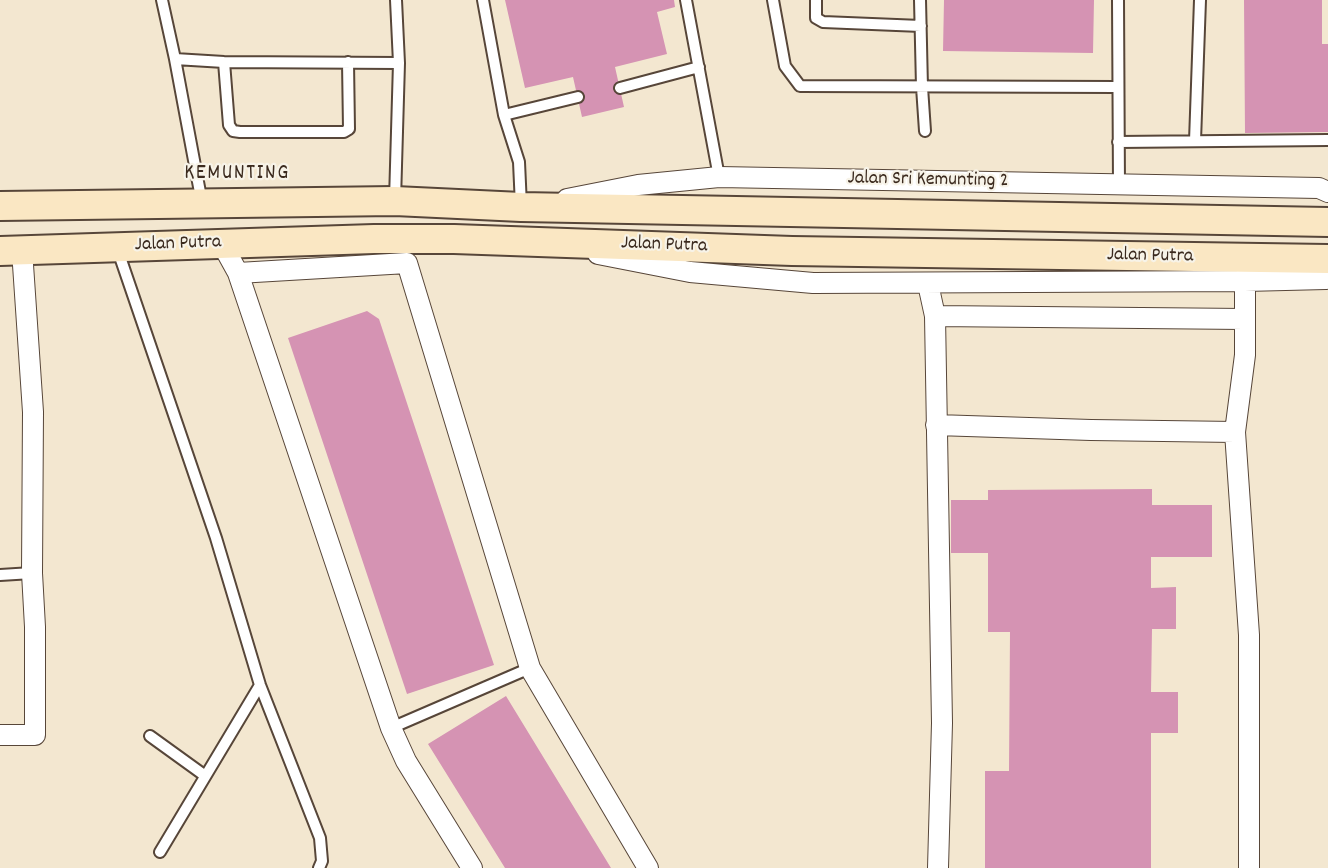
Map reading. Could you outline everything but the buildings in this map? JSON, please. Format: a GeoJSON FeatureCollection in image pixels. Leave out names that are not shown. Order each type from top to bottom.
{"type":"FeatureCollection","features":[{"type":"Feature","properties":{"kind":"main road","name":"Jalan Putra"},"geometry":{"type":"LineString","coordinates":[[0,206],[395,201],[525,207],[1328,222]]}},
{"type":"Feature","properties":{"kind":"main road","name":"Jalan Putra"},"geometry":{"type":"LineString","coordinates":[[11,250],[222,244],[405,251],[530,242],[1327,274]]}},
{"type":"Feature","properties":{"kind":"street","name":"Jalan Sri Kemunting 2"},"geometry":{"type":"LineString","coordinates":[[525,207],[638,185],[719,177],[1325,189]]}},
{"type":"Feature","properties":{"kind":"street"},"geometry":{"type":"LineString","coordinates":[[530,242],[690,272],[813,283],[1245,281],[1327,274]]}},
{"type":"Feature","properties":{"kind":"street"},"geometry":{"type":"LineString","coordinates":[[222,244],[237,273],[391,728],[406,761],[472,868]]}},
{"type":"Feature","properties":{"kind":"street"},"geometry":{"type":"LineString","coordinates":[[0,735],[35,735],[35,627],[32,573],[33,412],[11,250]]}},
{"type":"Feature","properties":{"kind":"street"},"geometry":{"type":"LineString","coordinates":[[237,273],[405,251],[530,668],[648,868]]}},
{"type":"Feature","properties":{"kind":"street"},"geometry":{"type":"LineString","coordinates":[[1245,281],[1245,355],[1235,432],[1249,635],[1249,868]]}},
{"type":"Feature","properties":{"kind":"street"},"geometry":{"type":"LineString","coordinates":[[928,284],[935,315],[942,723],[938,868]]}},
{"type":"Feature","properties":{"kind":"street"},"geometry":{"type":"LineString","coordinates":[[935,315],[1244,319]]}},
{"type":"Feature","properties":{"kind":"street"},"geometry":{"type":"LineString","coordinates":[[936,425],[1235,432]]}},
{"type":"Feature","properties":{"kind":"lane"},"geometry":{"type":"LineString","coordinates":[[162,0],[202,203]]}},
{"type":"Feature","properties":{"kind":"lane"},"geometry":{"type":"LineString","coordinates":[[395,201],[399,63],[396,0]]}},
{"type":"Feature","properties":{"kind":"lane"},"geometry":{"type":"LineString","coordinates":[[483,0],[504,115],[519,162],[525,207]]}},
{"type":"Feature","properties":{"kind":"lane"},"geometry":{"type":"LineString","coordinates":[[686,0],[719,177]]}},
{"type":"Feature","properties":{"kind":"lane"},"geometry":{"type":"LineString","coordinates":[[772,0],[784,66],[800,86],[1118,87]]}},
{"type":"Feature","properties":{"kind":"lane"},"geometry":{"type":"LineString","coordinates":[[816,0],[816,18],[823,22],[921,26]]}},
{"type":"Feature","properties":{"kind":"lane"},"geometry":{"type":"LineString","coordinates":[[920,0],[922,87],[926,131]]}},
{"type":"Feature","properties":{"kind":"lane"},"geometry":{"type":"LineString","coordinates":[[1118,0],[1119,185]]}},
{"type":"Feature","properties":{"kind":"lane"},"geometry":{"type":"LineString","coordinates":[[1195,141],[1200,0]]}},
{"type":"Feature","properties":{"kind":"lane"},"geometry":{"type":"LineString","coordinates":[[175,59],[224,62],[399,63]]}},
{"type":"Feature","properties":{"kind":"lane"},"geometry":{"type":"LineString","coordinates":[[224,62],[229,125],[233,131],[240,132],[344,132],[349,129],[348,62]]}},
{"type":"Feature","properties":{"kind":"lane"},"geometry":{"type":"LineString","coordinates":[[620,88],[699,67]]}},
{"type":"Feature","properties":{"kind":"lane"},"geometry":{"type":"LineString","coordinates":[[504,115],[578,97]]}},
{"type":"Feature","properties":{"kind":"lane"},"geometry":{"type":"LineString","coordinates":[[1119,142],[1328,140]]}},
{"type":"Feature","properties":{"kind":"lane"},"geometry":{"type":"LineString","coordinates":[[117,248],[216,538],[260,685],[320,838],[322,861],[319,868]]}},
{"type":"Feature","properties":{"kind":"lane"},"geometry":{"type":"LineString","coordinates":[[0,575],[32,573]]}},
{"type":"Feature","properties":{"kind":"lane"},"geometry":{"type":"LineString","coordinates":[[391,728],[530,668]]}},
{"type":"Feature","properties":{"kind":"lane"},"geometry":{"type":"LineString","coordinates":[[160,852],[204,775],[260,685]]}},
{"type":"Feature","properties":{"kind":"lane"},"geometry":{"type":"LineString","coordinates":[[150,736],[204,775]]}},
{"type":"Feature","properties":{"kind":"district","name":"KEMUNTING"},"geometry":{"type":"Point","coordinates":[237,175]}}]}
